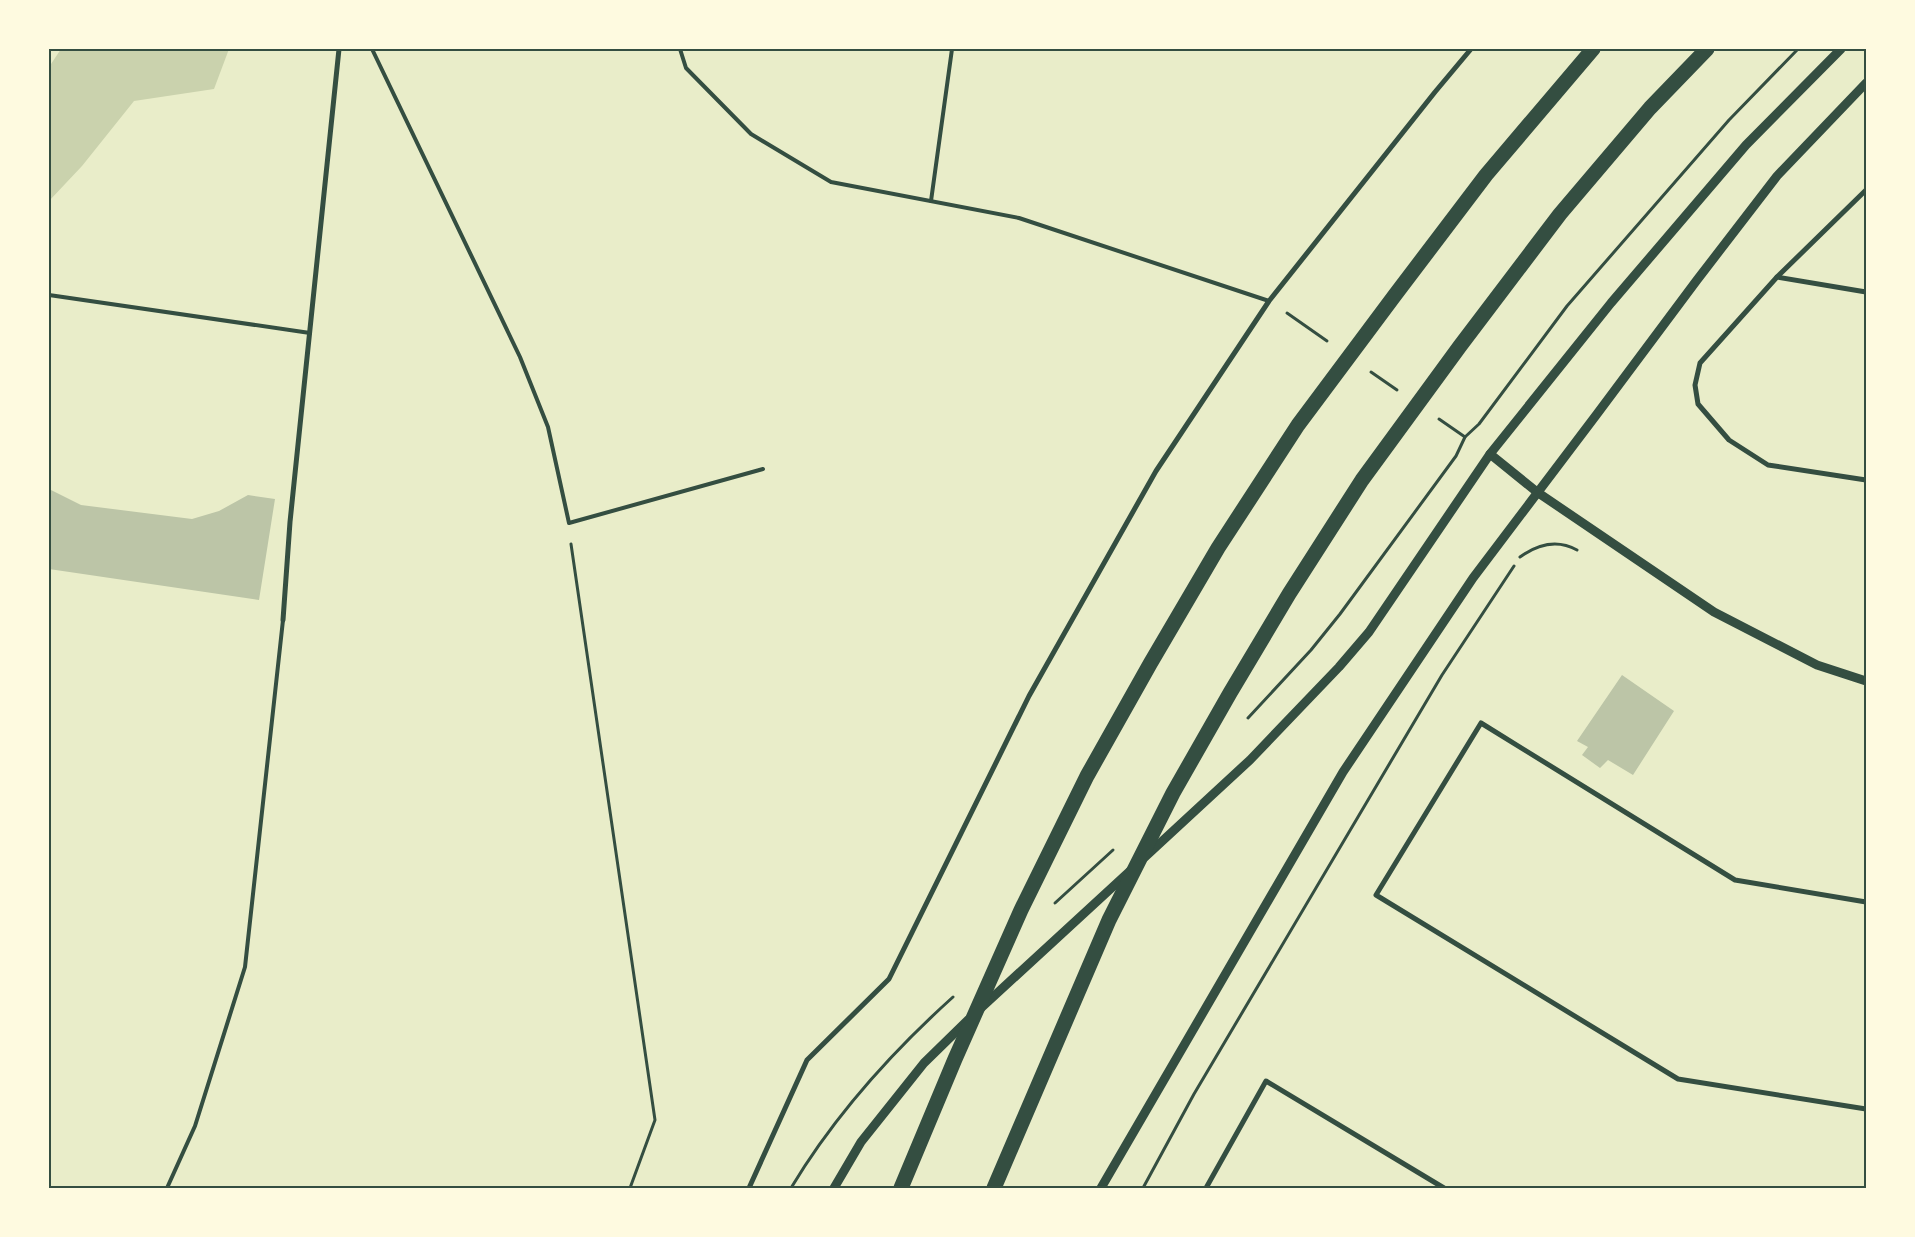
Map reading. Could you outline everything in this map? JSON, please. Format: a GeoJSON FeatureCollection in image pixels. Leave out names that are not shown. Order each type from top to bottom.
{"type":"FeatureCollection","features":[{"type":"Feature","properties":{"kind":"highway"},"geometry":{"type":"LineString","coordinates":[[901,1188],[955,1059],[1026,901],[1087,776],[1218,548],[1298,425],[1395,295],[1486,175],[1593,49]]}},
{"type":"Feature","properties":{"kind":"highway"},"geometry":{"type":"LineString","coordinates":[[994,1188],[1109,920],[1173,793],[1289,594],[1362,480],[1560,214],[1650,108],[1707,49]]}},
{"type":"Feature","properties":{"kind":"street"},"geometry":{"type":"LineString","coordinates":[[283,620],[290,522],[339,49]]}},
{"type":"Feature","properties":{"kind":"street"},"geometry":{"type":"LineString","coordinates":[[749,1188],[807,1060],[889,979],[1034,687],[1156,471],[1269,301],[1434,92],[1471,49]]}},
{"type":"Feature","properties":{"kind":"street"},"geometry":{"type":"LineString","coordinates":[[834,1188],[861,1142],[924,1063],[1014,977],[1250,760],[1340,667],[1369,632],[1490,454],[1611,304],[1746,145],[1841,49]]}},
{"type":"Feature","properties":{"kind":"street"},"geometry":{"type":"LineString","coordinates":[[1101,1188],[1342,772],[1473,578],[1777,176],[1866,83]]}},
{"type":"Feature","properties":{"kind":"street"},"geometry":{"type":"LineString","coordinates":[[1866,190],[1777,277],[1700,363],[1694,385],[1698,404],[1729,440],[1768,465],[1866,480]]}},
{"type":"Feature","properties":{"kind":"street"},"geometry":{"type":"LineString","coordinates":[[1777,277],[1866,292]]}},
{"type":"Feature","properties":{"kind":"street"},"geometry":{"type":"LineString","coordinates":[[1490,454],[1537,492],[1714,612],[1817,665],[1866,681]]}},
{"type":"Feature","properties":{"kind":"street"},"geometry":{"type":"LineString","coordinates":[[1866,902],[1735,880],[1481,723],[1376,895],[1678,1079],[1866,1110]]}},
{"type":"Feature","properties":{"kind":"street"},"geometry":{"type":"LineString","coordinates":[[1206,1188],[1266,1081],[1444,1188]]}},
{"type":"Feature","properties":{"kind":"lane"},"geometry":{"type":"LineString","coordinates":[[372,49],[520,357],[548,427],[568,523],[763,469]]}},
{"type":"Feature","properties":{"kind":"lane"},"geometry":{"type":"LineString","coordinates":[[680,49],[686,68],[751,134],[831,182],[1019,218],[1269,301]]}},
{"type":"Feature","properties":{"kind":"lane"},"geometry":{"type":"LineString","coordinates":[[931,201],[952,49]]}},
{"type":"Feature","properties":{"kind":"lane"},"geometry":{"type":"LineString","coordinates":[[49,295],[310,333]]}},
{"type":"Feature","properties":{"kind":"lane"},"geometry":{"type":"LineString","coordinates":[[166,1188],[195,1126],[246,967],[283,620]]}},
{"type":"Feature","properties":{"kind":"path"},"geometry":{"type":"LineString","coordinates":[[1281,309],[1329,342]]}},
{"type":"Feature","properties":{"kind":"path"},"geometry":{"type":"LineString","coordinates":[[1369,370],[1401,393]]}},
{"type":"Feature","properties":{"kind":"path"},"geometry":{"type":"LineString","coordinates":[[1433,415],[1465,437]]}},
{"type":"Feature","properties":{"kind":"path"},"geometry":{"type":"LineString","coordinates":[[568,523],[656,1120],[630,1188]]}},
{"type":"Feature","properties":{"kind":"path"},"geometry":{"type":"LineString","coordinates":[[1245,721],[1311,650]]}},
{"type":"Feature","properties":{"kind":"path"},"geometry":{"type":"LineString","coordinates":[[1050,908],[1114,849]]}},
{"type":"Feature","properties":{"kind":"path"},"geometry":{"type":"LineString","coordinates":[[791,1188],[800,1172],[868,1080],[957,993]]}},
{"type":"Feature","properties":{"kind":"green space"},"geometry":{"type":"Polygon","coordinates":[[[61,49],[229,49],[214,89],[134,101],[82,166],[49,201],[49,67],[61,49]]]}},
{"type":"Feature","properties":{"kind":"building"},"geometry":{"type":"Polygon","coordinates":[[[49,489],[81,505],[192,519],[219,511],[248,495],[275,499],[259,600],[49,569],[49,489]]]}},
{"type":"Feature","properties":{"kind":"building"},"geometry":{"type":"Polygon","coordinates":[[[1622,675],[1674,711],[1633,775],[1608,760],[1600,768],[1582,755],[1588,747],[1577,741],[1622,675]]]}}]}
